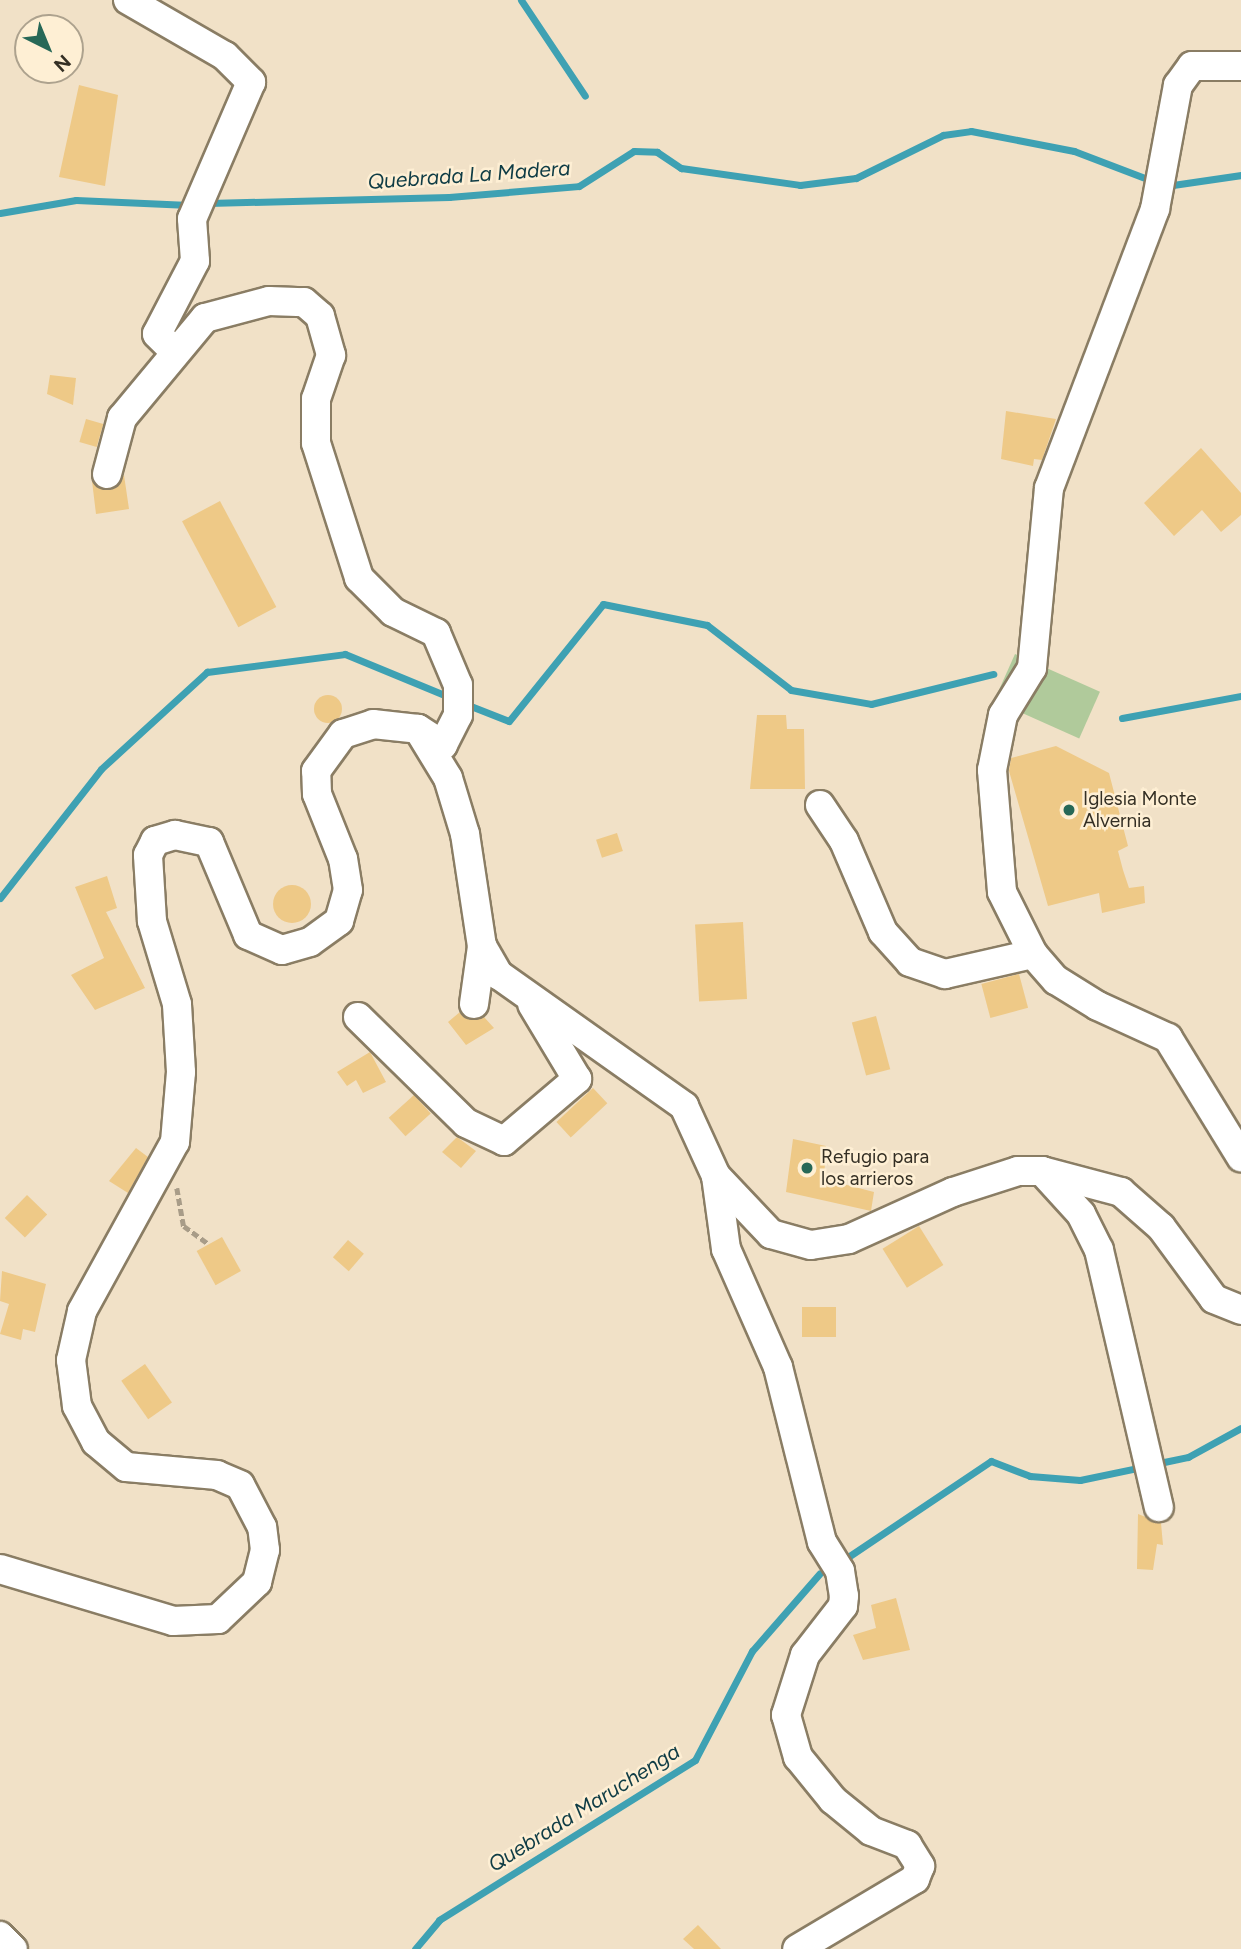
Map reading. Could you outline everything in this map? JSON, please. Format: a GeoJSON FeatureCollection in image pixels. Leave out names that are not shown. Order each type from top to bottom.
{"type":"FeatureCollection","features":[{"type":"Feature","properties":{"kind":"street"},"geometry":{"type":"LineString","coordinates":[[128,0],[225,56],[251,82],[192,219],[195,261],[157,334],[174,351]]}},
{"type":"Feature","properties":{"kind":"street"},"geometry":{"type":"LineString","coordinates":[[1241,66],[1192,66],[1178,85],[1155,209],[1046,501],[1032,668],[1003,715],[992,770],[1002,892],[1033,954],[1056,980],[1098,1006],[1168,1038],[1241,1157]]}},
{"type":"Feature","properties":{"kind":"street"},"geometry":{"type":"LineString","coordinates":[[0,1569],[173,1621],[218,1619],[257,1582],[265,1550],[262,1527],[240,1485],[217,1475],[126,1467],[96,1442],[77,1406],[71,1360],[82,1311],[171,1153],[181,1072],[177,1004],[145,877],[155,841],[185,834],[209,842],[248,934],[269,949],[296,949],[339,921],[348,890],[343,859],[317,794],[324,753],[344,734],[373,724],[418,729],[443,745],[458,715],[458,685],[436,633],[393,612],[359,578],[316,443],[314,407],[331,355],[320,316],[304,302],[226,308],[205,318],[174,351],[122,418],[107,474]]}},
{"type":"Feature","properties":{"kind":"street"},"geometry":{"type":"LineString","coordinates":[[418,729],[449,778],[465,834],[482,946],[474,1004]]}},
{"type":"Feature","properties":{"kind":"street"},"geometry":{"type":"LineString","coordinates":[[820,805],[844,841],[883,932],[911,962],[945,974],[1033,954]]}},
{"type":"Feature","properties":{"kind":"street"},"geometry":{"type":"LineString","coordinates":[[482,946],[499,975],[526,997],[616,1053],[684,1106],[716,1176],[726,1249],[778,1367],[822,1542],[839,1571],[844,1596],[844,1606],[805,1655],[786,1715],[798,1757],[833,1800],[871,1831],[907,1845],[920,1866],[915,1879],[797,1949]]}},
{"type":"Feature","properties":{"kind":"street"},"geometry":{"type":"LineString","coordinates":[[358,1017],[466,1123],[504,1140],[577,1079],[526,997]]}},
{"type":"Feature","properties":{"kind":"street"},"geometry":{"type":"LineString","coordinates":[[716,1176],[771,1234],[811,1245],[869,1231],[966,1188],[1042,1171],[1121,1192],[1161,1227],[1214,1299],[1241,1310]]}},
{"type":"Feature","properties":{"kind":"street"},"geometry":{"type":"LineString","coordinates":[[1042,1171],[1081,1214],[1099,1250],[1159,1507]]}},
{"type":"Feature","properties":{"kind":"street"},"geometry":{"type":"LineString","coordinates":[[0,1936],[13,1949]]}},
{"type":"Feature","properties":{"kind":"path"},"geometry":{"type":"LineString","coordinates":[[171,1153],[184,1226],[209,1244]]}},
{"type":"Feature","properties":{"kind":"green space"},"geometry":{"type":"Polygon","coordinates":[[[1015,654],[1100,692],[1079,738],[994,701],[1015,654]]]}},
{"type":"Feature","properties":{"kind":"building"},"geometry":{"type":"Polygon","coordinates":[[[79,85],[118,95],[105,186],[59,177],[79,85]]]}},
{"type":"Feature","properties":{"kind":"building"},"geometry":{"type":"Polygon","coordinates":[[[50,375],[76,378],[73,405],[47,394],[50,375]]]}},
{"type":"Feature","properties":{"kind":"building"},"geometry":{"type":"Polygon","coordinates":[[[1006,411],[1056,419],[1042,460],[1034,459],[1033,466],[1001,459],[1006,411]]]}},
{"type":"Feature","properties":{"kind":"building"},"geometry":{"type":"Polygon","coordinates":[[[86,419],[103,424],[97,447],[79,442],[86,419]]]}},
{"type":"Feature","properties":{"kind":"building"},"geometry":{"type":"Polygon","coordinates":[[[1201,448],[1241,493],[1241,515],[1221,532],[1202,510],[1174,536],[1144,503],[1201,448]]]}},
{"type":"Feature","properties":{"kind":"building"},"geometry":{"type":"Polygon","coordinates":[[[124,475],[129,509],[96,514],[92,481],[111,490],[124,475]]]}},
{"type":"Feature","properties":{"kind":"building"},"geometry":{"type":"Polygon","coordinates":[[[220,501],[276,607],[238,627],[182,521],[220,501]]]}},
{"type":"Feature","properties":{"kind":"building"},"geometry":{"type":"Polygon","coordinates":[[[328,695],[338,699],[342,709],[338,719],[328,723],[318,719],[314,709],[318,699],[328,695]]]}},
{"type":"Feature","properties":{"kind":"building"},"geometry":{"type":"Polygon","coordinates":[[[757,715],[786,715],[787,729],[804,729],[805,789],[750,789],[757,715]]]}},
{"type":"Feature","properties":{"kind":"building","name":"Iglesia Monte Alvernia"},"geometry":{"type":"Polygon","coordinates":[[[1056,746],[1109,773],[1128,846],[1118,851],[1123,870],[1129,888],[1144,886],[1145,903],[1102,913],[1099,893],[1048,906],[1009,771],[1011,758],[1056,746]]]}},
{"type":"Feature","properties":{"kind":"building"},"geometry":{"type":"Polygon","coordinates":[[[617,833],[623,851],[602,858],[596,840],[617,833]]]}},
{"type":"Feature","properties":{"kind":"building"},"geometry":{"type":"Polygon","coordinates":[[[107,876],[117,908],[106,912],[145,988],[95,1010],[71,975],[104,958],[75,887],[107,876]]]}},
{"type":"Feature","properties":{"kind":"building"},"geometry":{"type":"Polygon","coordinates":[[[292,885],[305,891],[311,904],[305,917],[292,923],[279,917],[273,904],[279,891],[292,885]]]}},
{"type":"Feature","properties":{"kind":"building"},"geometry":{"type":"Polygon","coordinates":[[[743,922],[747,999],[699,1001],[695,925],[743,922]]]}},
{"type":"Feature","properties":{"kind":"building"},"geometry":{"type":"Polygon","coordinates":[[[1019,974],[1028,1008],[990,1018],[981,984],[1019,974]]]}},
{"type":"Feature","properties":{"kind":"building"},"geometry":{"type":"Polygon","coordinates":[[[460,1012],[471,1020],[484,1017],[494,1028],[466,1045],[448,1022],[460,1012]]]}},
{"type":"Feature","properties":{"kind":"building"},"geometry":{"type":"Polygon","coordinates":[[[876,1016],[890,1069],[866,1076],[852,1022],[876,1016]]]}},
{"type":"Feature","properties":{"kind":"building"},"geometry":{"type":"Polygon","coordinates":[[[370,1052],[386,1082],[363,1093],[356,1080],[347,1086],[337,1072],[370,1052]]]}},
{"type":"Feature","properties":{"kind":"building"},"geometry":{"type":"Polygon","coordinates":[[[593,1088],[607,1103],[571,1137],[556,1122],[593,1088]]]}},
{"type":"Feature","properties":{"kind":"building"},"geometry":{"type":"Polygon","coordinates":[[[414,1095],[431,1114],[405,1136],[389,1118],[414,1095]]]}},
{"type":"Feature","properties":{"kind":"building"},"geometry":{"type":"Polygon","coordinates":[[[457,1137],[476,1151],[461,1168],[442,1152],[457,1137]]]}},
{"type":"Feature","properties":{"kind":"building","name":"Refugio para los arrieros"},"geometry":{"type":"Polygon","coordinates":[[[793,1139],[826,1146],[824,1179],[874,1192],[871,1211],[786,1192],[793,1139]]]}},
{"type":"Feature","properties":{"kind":"building"},"geometry":{"type":"Polygon","coordinates":[[[136,1148],[148,1157],[128,1193],[109,1181],[136,1148]]]}},
{"type":"Feature","properties":{"kind":"building"},"geometry":{"type":"Polygon","coordinates":[[[27,1195],[47,1214],[25,1237],[5,1218],[27,1195]]]}},
{"type":"Feature","properties":{"kind":"building"},"geometry":{"type":"Polygon","coordinates":[[[919,1226],[943,1265],[907,1288],[883,1249],[919,1226]]]}},
{"type":"Feature","properties":{"kind":"building"},"geometry":{"type":"Polygon","coordinates":[[[222,1237],[241,1271],[216,1285],[197,1251],[222,1237]]]}},
{"type":"Feature","properties":{"kind":"building"},"geometry":{"type":"Polygon","coordinates":[[[348,1240],[364,1254],[349,1271],[333,1257],[348,1240]]]}},
{"type":"Feature","properties":{"kind":"building"},"geometry":{"type":"Polygon","coordinates":[[[2,1271],[46,1284],[35,1332],[23,1329],[21,1340],[0,1334],[9,1304],[0,1301],[2,1271]]]}},
{"type":"Feature","properties":{"kind":"building"},"geometry":{"type":"Polygon","coordinates":[[[802,1307],[836,1307],[836,1337],[802,1337],[802,1307]]]}},
{"type":"Feature","properties":{"kind":"building"},"geometry":{"type":"Polygon","coordinates":[[[145,1364],[172,1403],[148,1419],[121,1381],[145,1364]]]}},
{"type":"Feature","properties":{"kind":"building"},"geometry":{"type":"Polygon","coordinates":[[[1138,1514],[1161,1523],[1163,1545],[1157,1544],[1153,1570],[1137,1569],[1138,1514]]]}},
{"type":"Feature","properties":{"kind":"building"},"geometry":{"type":"Polygon","coordinates":[[[896,1598],[910,1650],[863,1660],[853,1635],[876,1628],[871,1605],[896,1598]]]}},
{"type":"Feature","properties":{"kind":"building"},"geometry":{"type":"Polygon","coordinates":[[[698,1925],[721,1949],[694,1949],[683,1939],[698,1925]]]}},
{"type":"Feature","properties":{"kind":"waterway"},"geometry":{"type":"LineString","coordinates":[[521,0],[585,96]]}},
{"type":"Feature","properties":{"kind":"waterway","name":"Quebrada La Madera"},"geometry":{"type":"LineString","coordinates":[[208,203],[449,197],[579,186],[634,151],[657,152],[681,168],[800,185],[856,178],[943,135],[971,131],[1074,151],[1155,182]]}},
{"type":"Feature","properties":{"kind":"waterway","name":"Quebrada La Madera"},"geometry":{"type":"LineString","coordinates":[[1166,186],[1241,175]]}},
{"type":"Feature","properties":{"kind":"waterway","name":"Quebrada La Madera"},"geometry":{"type":"LineString","coordinates":[[0,213],[76,200],[189,205]]}},
{"type":"Feature","properties":{"kind":"waterway"},"geometry":{"type":"LineString","coordinates":[[463,703],[509,721],[603,604],[707,625],[791,690],[871,704],[993,674]]}},
{"type":"Feature","properties":{"kind":"waterway"},"geometry":{"type":"LineString","coordinates":[[0,898],[101,769],[207,672],[345,654],[452,698]]}},
{"type":"Feature","properties":{"kind":"waterway"},"geometry":{"type":"LineString","coordinates":[[1122,718],[1241,696]]}},
{"type":"Feature","properties":{"kind":"waterway","name":"Quebrada Maruchenga"},"geometry":{"type":"LineString","coordinates":[[1164,1462],[1188,1457],[1241,1428]]}},
{"type":"Feature","properties":{"kind":"waterway","name":"Quebrada Maruchenga"},"geometry":{"type":"LineString","coordinates":[[845,1559],[991,1461],[1030,1476],[1080,1480],[1142,1467]]}},
{"type":"Feature","properties":{"kind":"waterway","name":"Quebrada Maruchenga"},"geometry":{"type":"LineString","coordinates":[[415,1949],[439,1920],[695,1760],[752,1651],[820,1573]]}},
{"type":"Feature","properties":{"kind":"place","name":"Iglesia Monte Alvernia"},"geometry":{"type":"Point","coordinates":[1069,810]}},
{"type":"Feature","properties":{"kind":"place","name":"Refugio para los arrieros"},"geometry":{"type":"Point","coordinates":[807,1168]}}]}
